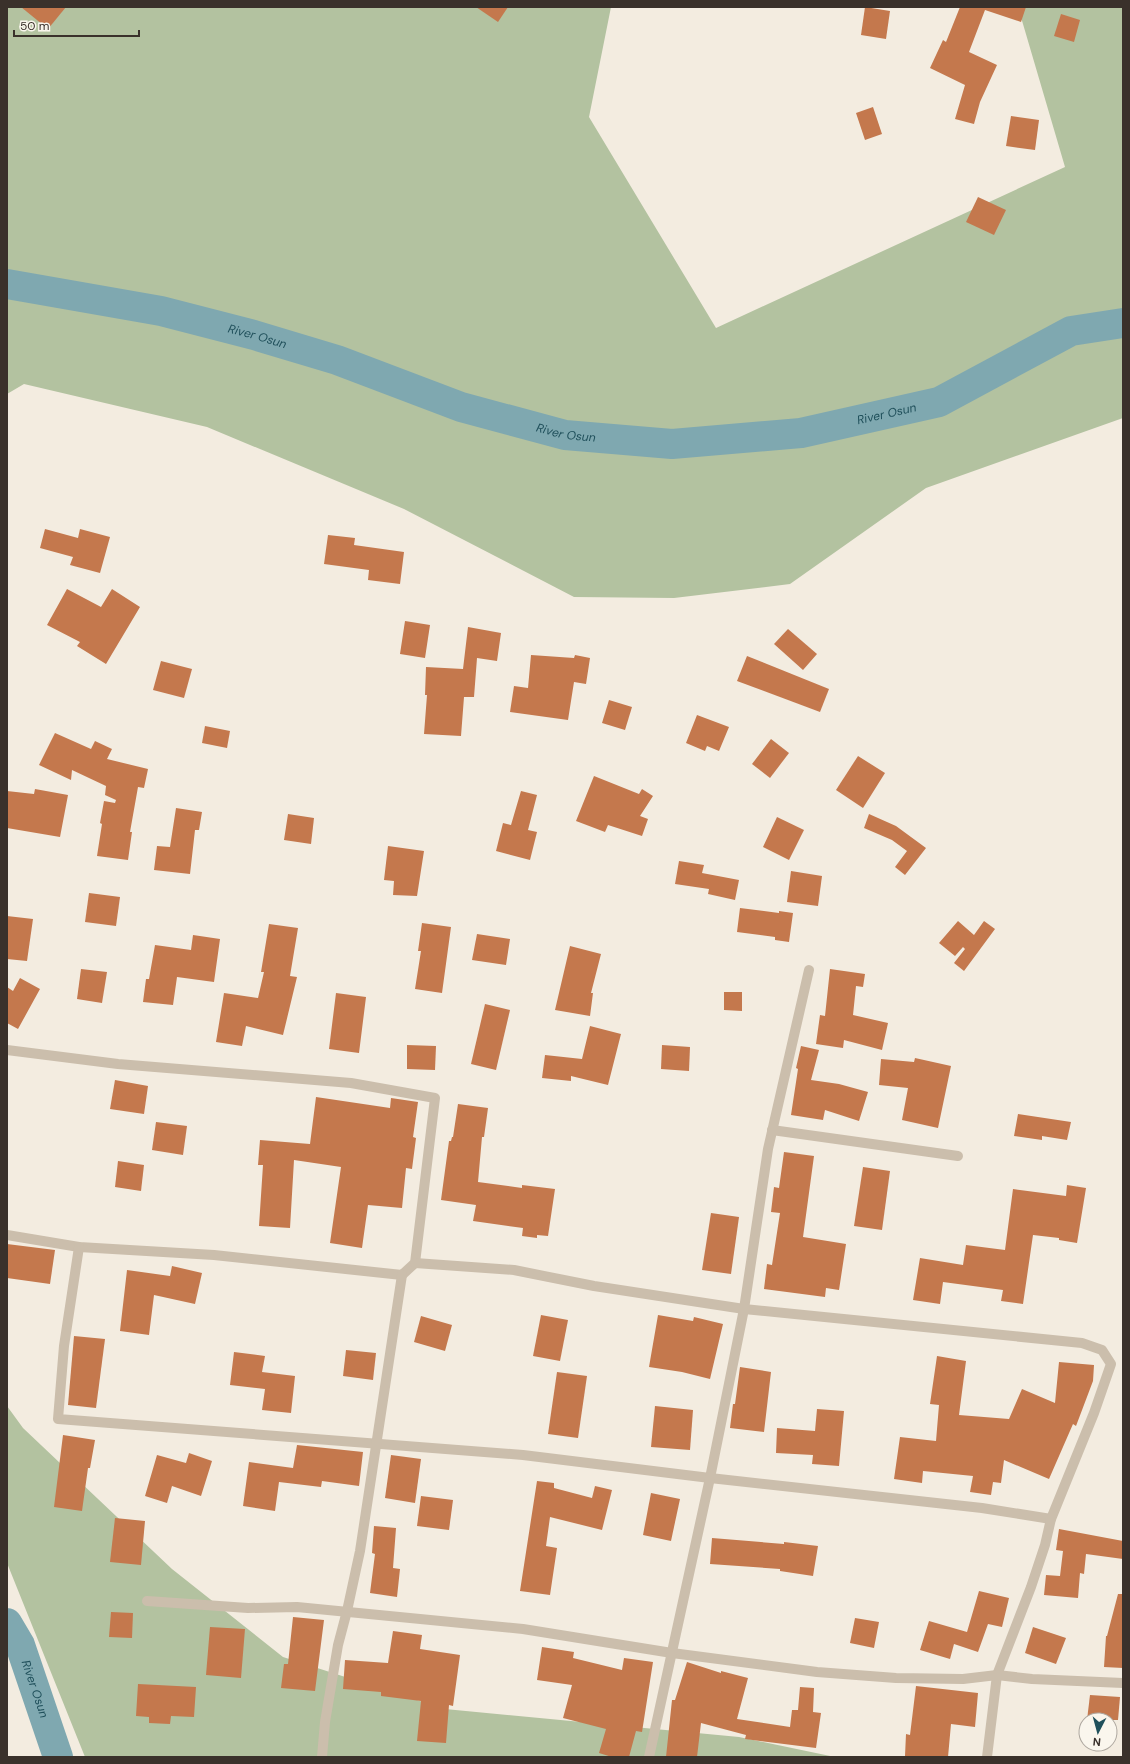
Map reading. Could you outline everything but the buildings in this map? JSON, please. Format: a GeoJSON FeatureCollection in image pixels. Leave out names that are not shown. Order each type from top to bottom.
{"type":"FeatureCollection","features":[{"type":"Feature","properties":{"kind":"street"},"geometry":{"type":"LineString","coordinates":[[649,1757],[710,1478],[744,1309],[772,1130],[809,970]]}},
{"type":"Feature","properties":{"kind":"street"},"geometry":{"type":"LineString","coordinates":[[7,1050],[118,1064],[351,1083],[435,1098],[415,1264],[402,1275],[360,1551],[338,1645],[325,1722],[322,1757]]}},
{"type":"Feature","properties":{"kind":"street"},"geometry":{"type":"LineString","coordinates":[[772,1130],[958,1156]]}},
{"type":"Feature","properties":{"kind":"street"},"geometry":{"type":"LineString","coordinates":[[7,1235],[79,1247],[214,1255],[402,1275]]}},
{"type":"Feature","properties":{"kind":"street"},"geometry":{"type":"LineString","coordinates":[[79,1247],[64,1346],[58,1419],[523,1455],[710,1478],[959,1505],[1051,1519]]}},
{"type":"Feature","properties":{"kind":"street"},"geometry":{"type":"LineString","coordinates":[[415,1264],[514,1270],[594,1286],[744,1309],[1082,1343],[1102,1350],[1111,1364],[1094,1413],[1051,1519],[1045,1545],[1031,1587],[997,1675],[987,1757]]}},
{"type":"Feature","properties":{"kind":"street"},"geometry":{"type":"LineString","coordinates":[[147,1601],[248,1608],[297,1607],[523,1629],[672,1653],[817,1672],[896,1678],[963,1679],[997,1675],[1032,1680],[1123,1683]]}},
{"type":"Feature","properties":{"kind":"green space"},"geometry":{"type":"Polygon","coordinates":[[[7,7],[611,7],[589,117],[716,328],[1065,167],[1018,7],[1123,7],[1123,418],[926,488],[790,584],[674,598],[574,597],[404,509],[207,427],[24,384],[7,394],[7,7]]]}},
{"type":"Feature","properties":{"kind":"green space"},"geometry":{"type":"Polygon","coordinates":[[[7,1406],[23,1428],[172,1569],[283,1657],[445,1709],[739,1737],[835,1757],[85,1757],[7,1563],[7,1406]]]}},
{"type":"Feature","properties":{"kind":"waterway","name":"River Osun"},"geometry":{"type":"LineString","coordinates":[[7,284],[161,311],[254,335],[337,360],[461,407],[565,435],[672,444],[801,433],[939,402],[1071,331],[1123,323]]}},
{"type":"Feature","properties":{"kind":"waterway","name":"River Osun"},"geometry":{"type":"LineString","coordinates":[[7,1623],[20,1645],[58,1757]]}}]}
